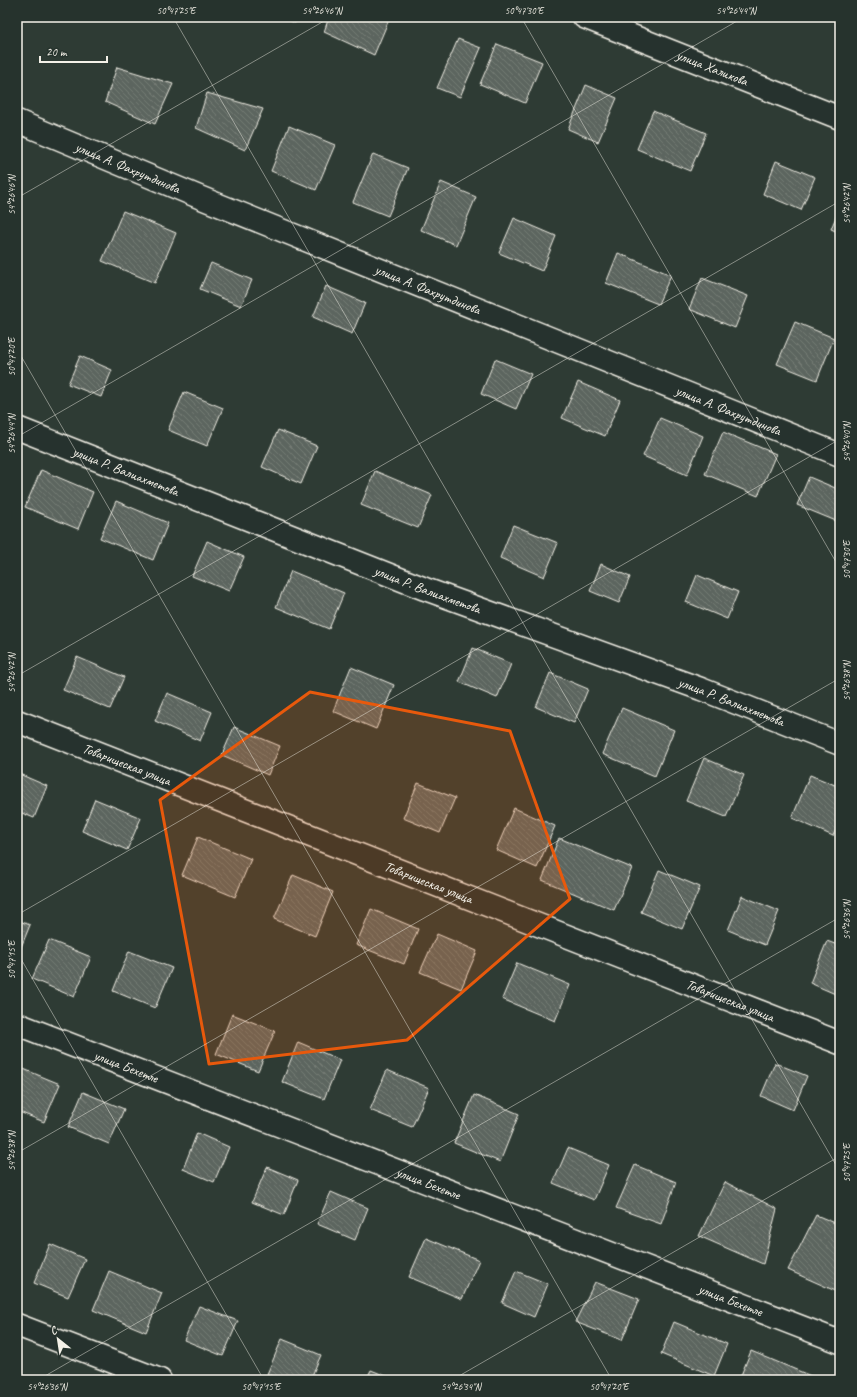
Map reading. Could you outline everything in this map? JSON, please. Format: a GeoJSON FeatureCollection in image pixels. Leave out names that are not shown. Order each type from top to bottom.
{"type":"FeatureCollection","features":[{"type":"Feature","properties":{"kind":"street","name":"улица Халикова"},"geometry":{"type":"LineString","coordinates":[[584,17],[840,118]]}},
{"type":"Feature","properties":{"kind":"street","name":"улица А. Фахрутдинова"},"geometry":{"type":"LineString","coordinates":[[17,121],[199,197],[840,455]]}},
{"type":"Feature","properties":{"kind":"street","name":"улица Р. Валиахметова"},"geometry":{"type":"LineString","coordinates":[[17,428],[425,589],[701,689],[840,744]]}},
{"type":"Feature","properties":{"kind":"street","name":"Товарищеская улица"},"geometry":{"type":"LineString","coordinates":[[17,721],[840,1043]]}},
{"type":"Feature","properties":{"kind":"street","name":"улица Бехетле"},"geometry":{"type":"LineString","coordinates":[[17,1024],[840,1342]]}},
{"type":"Feature","properties":{"kind":"street"},"geometry":{"type":"LineString","coordinates":[[17,1325],[160,1380]]}},
{"type":"Feature","properties":{"kind":"highlighted area"},"geometry":{"type":"Polygon","coordinates":[[[310,692],[510,731],[570,899],[407,1040],[209,1064],[160,800],[310,692]]]}},
{"type":"Feature","properties":{"kind":"building"},"geometry":{"type":"Polygon","coordinates":[[[282,17],[297,17],[295,23],[282,17]]]}},
{"type":"Feature","properties":{"kind":"building"},"geometry":{"type":"Polygon","coordinates":[[[329,17],[390,17],[374,55],[324,32],[329,17]]]}},
{"type":"Feature","properties":{"kind":"building"},"geometry":{"type":"Polygon","coordinates":[[[458,39],[481,48],[460,97],[437,88],[458,39]]]}},
{"type":"Feature","properties":{"kind":"building"},"geometry":{"type":"Polygon","coordinates":[[[497,44],[542,62],[525,103],[480,84],[497,44]]]}},
{"type":"Feature","properties":{"kind":"building"},"geometry":{"type":"Polygon","coordinates":[[[117,67],[173,84],[155,124],[105,102],[117,67]]]}},
{"type":"Feature","properties":{"kind":"building"},"geometry":{"type":"Polygon","coordinates":[[[586,85],[617,98],[598,142],[568,129],[586,85]]]}},
{"type":"Feature","properties":{"kind":"building"},"geometry":{"type":"Polygon","coordinates":[[[207,93],[263,109],[245,150],[196,128],[207,93]]]}},
{"type":"Feature","properties":{"kind":"building"},"geometry":{"type":"Polygon","coordinates":[[[653,111],[706,133],[690,171],[637,149],[653,111]]]}},
{"type":"Feature","properties":{"kind":"building"},"geometry":{"type":"Polygon","coordinates":[[[289,126],[335,145],[316,190],[271,171],[289,126]]]}},
{"type":"Feature","properties":{"kind":"building"},"geometry":{"type":"Polygon","coordinates":[[[373,154],[408,168],[388,216],[353,202],[373,154]]]}},
{"type":"Feature","properties":{"kind":"building"},"geometry":{"type":"Polygon","coordinates":[[[776,161],[815,177],[801,210],[763,194],[776,161]]]}},
{"type":"Feature","properties":{"kind":"building"},"geometry":{"type":"Polygon","coordinates":[[[441,182],[476,197],[456,245],[421,230],[441,182]]]}},
{"type":"Feature","properties":{"kind":"building"},"geometry":{"type":"Polygon","coordinates":[[[840,207],[840,233],[831,229],[840,207]]]}},
{"type":"Feature","properties":{"kind":"building"},"geometry":{"type":"Polygon","coordinates":[[[123,211],[176,233],[155,283],[102,261],[123,211]]]}},
{"type":"Feature","properties":{"kind":"building"},"geometry":{"type":"Polygon","coordinates":[[[514,218],[556,236],[542,271],[499,253],[514,218]]]}},
{"type":"Feature","properties":{"kind":"building"},"geometry":{"type":"Polygon","coordinates":[[[618,253],[671,275],[658,304],[606,283],[618,253]]]}},
{"type":"Feature","properties":{"kind":"building"},"geometry":{"type":"Polygon","coordinates":[[[211,263],[252,280],[241,306],[200,289],[211,263]]]}},
{"type":"Feature","properties":{"kind":"building"},"geometry":{"type":"Polygon","coordinates":[[[702,278],[748,296],[735,328],[689,309],[702,278]]]}},
{"type":"Feature","properties":{"kind":"building"},"geometry":{"type":"Polygon","coordinates":[[[326,286],[365,303],[352,334],[313,317],[326,286]]]}},
{"type":"Feature","properties":{"kind":"building"},"geometry":{"type":"Polygon","coordinates":[[[795,322],[834,338],[817,380],[777,364],[795,322]]]}},
{"type":"Feature","properties":{"kind":"building"},"geometry":{"type":"Polygon","coordinates":[[[80,356],[112,370],[101,397],[68,384],[80,356]]]}},
{"type":"Feature","properties":{"kind":"building"},"geometry":{"type":"Polygon","coordinates":[[[495,359],[531,374],[516,409],[481,394],[495,359]]]}},
{"type":"Feature","properties":{"kind":"building"},"geometry":{"type":"Polygon","coordinates":[[[578,382],[620,400],[605,436],[562,418],[578,382]]]}},
{"type":"Feature","properties":{"kind":"building"},"geometry":{"type":"Polygon","coordinates":[[[184,392],[223,408],[207,446],[168,430],[184,392]]]}},
{"type":"Feature","properties":{"kind":"building"},"geometry":{"type":"Polygon","coordinates":[[[660,418],[703,436],[687,475],[643,456],[660,418]]]}},
{"type":"Feature","properties":{"kind":"building"},"geometry":{"type":"Polygon","coordinates":[[[278,430],[317,446],[301,484],[262,467],[278,430]]]}},
{"type":"Feature","properties":{"kind":"building"},"geometry":{"type":"Polygon","coordinates":[[[723,432],[776,454],[758,496],[705,474],[723,432]]]}},
{"type":"Feature","properties":{"kind":"building"},"geometry":{"type":"Polygon","coordinates":[[[41,470],[93,492],[78,529],[25,507],[41,470]]]}},
{"type":"Feature","properties":{"kind":"building"},"geometry":{"type":"Polygon","coordinates":[[[375,471],[432,495],[418,528],[361,505],[375,471]]]}},
{"type":"Feature","properties":{"kind":"building"},"geometry":{"type":"Polygon","coordinates":[[[809,477],[840,490],[840,512],[836,521],[797,505],[809,477]]]}},
{"type":"Feature","properties":{"kind":"building"},"geometry":{"type":"Polygon","coordinates":[[[116,501],[168,523],[153,560],[100,538],[116,501]]]}},
{"type":"Feature","properties":{"kind":"building"},"geometry":{"type":"Polygon","coordinates":[[[513,525],[558,543],[544,577],[500,558],[513,525]]]}},
{"type":"Feature","properties":{"kind":"building"},"geometry":{"type":"Polygon","coordinates":[[[207,541],[244,557],[229,591],[192,576],[207,541]]]}},
{"type":"Feature","properties":{"kind":"building"},"geometry":{"type":"Polygon","coordinates":[[[601,564],[630,577],[619,603],[590,591],[601,564]]]}},
{"type":"Feature","properties":{"kind":"building"},"geometry":{"type":"Polygon","coordinates":[[[291,571],[344,593],[329,629],[276,607],[291,571]]]}},
{"type":"Feature","properties":{"kind":"building"},"geometry":{"type":"Polygon","coordinates":[[[697,575],[738,592],[727,619],[686,602],[697,575]]]}},
{"type":"Feature","properties":{"kind":"building"},"geometry":{"type":"Polygon","coordinates":[[[473,648],[511,664],[497,698],[459,682],[473,648]]]}},
{"type":"Feature","properties":{"kind":"building"},"geometry":{"type":"Polygon","coordinates":[[[77,657],[124,677],[110,709],[63,690],[77,657]]]}},
{"type":"Feature","properties":{"kind":"building"},"geometry":{"type":"Polygon","coordinates":[[[351,667],[394,685],[376,729],[333,711],[351,667]]]}},
{"type":"Feature","properties":{"kind":"building"},"geometry":{"type":"Polygon","coordinates":[[[550,673],[588,689],[574,723],[536,707],[550,673]]]}},
{"type":"Feature","properties":{"kind":"building"},"geometry":{"type":"Polygon","coordinates":[[[167,693],[212,712],[200,741],[155,721],[167,693]]]}},
{"type":"Feature","properties":{"kind":"building"},"geometry":{"type":"Polygon","coordinates":[[[622,708],[674,730],[655,776],[602,754],[622,708]]]}},
{"type":"Feature","properties":{"kind":"building"},"geometry":{"type":"Polygon","coordinates":[[[234,727],[280,746],[268,775],[222,755],[234,727]]]}},
{"type":"Feature","properties":{"kind":"building"},"geometry":{"type":"Polygon","coordinates":[[[704,758],[744,775],[726,817],[686,801],[704,758]]]}},
{"type":"Feature","properties":{"kind":"building"},"geometry":{"type":"Polygon","coordinates":[[[17,773],[47,786],[34,818],[17,811],[17,773]]]}},
{"type":"Feature","properties":{"kind":"building"},"geometry":{"type":"Polygon","coordinates":[[[810,775],[840,787],[840,820],[833,836],[792,818],[810,775]]]}},
{"type":"Feature","properties":{"kind":"building"},"geometry":{"type":"Polygon","coordinates":[[[418,783],[455,798],[440,833],[403,818],[418,783]]]}},
{"type":"Feature","properties":{"kind":"building"},"geometry":{"type":"Polygon","coordinates":[[[95,799],[141,818],[127,850],[82,831],[95,799]]]}},
{"type":"Feature","properties":{"kind":"building"},"geometry":{"type":"Polygon","coordinates":[[[514,808],[555,826],[537,868],[496,850],[514,808]]]}},
{"type":"Feature","properties":{"kind":"building"},"geometry":{"type":"Polygon","coordinates":[[[198,837],[251,859],[235,897],[182,875],[198,837]]]}},
{"type":"Feature","properties":{"kind":"building"},"geometry":{"type":"Polygon","coordinates":[[[559,838],[632,868],[614,910],[542,880],[559,838]]]}},
{"type":"Feature","properties":{"kind":"building"},"geometry":{"type":"Polygon","coordinates":[[[659,870],[700,887],[682,929],[641,912],[659,870]]]}},
{"type":"Feature","properties":{"kind":"building"},"geometry":{"type":"Polygon","coordinates":[[[293,875],[333,892],[315,936],[274,919],[293,875]]]}},
{"type":"Feature","properties":{"kind":"building"},"geometry":{"type":"Polygon","coordinates":[[[742,896],[779,911],[765,945],[728,930],[742,896]]]}},
{"type":"Feature","properties":{"kind":"building"},"geometry":{"type":"Polygon","coordinates":[[[371,909],[418,929],[404,964],[356,945],[371,909]]]}},
{"type":"Feature","properties":{"kind":"building"},"geometry":{"type":"Polygon","coordinates":[[[17,920],[30,925],[17,957],[17,920]]]}},
{"type":"Feature","properties":{"kind":"building"},"geometry":{"type":"Polygon","coordinates":[[[437,934],[477,951],[461,989],[420,972],[437,934]]]}},
{"type":"Feature","properties":{"kind":"building"},"geometry":{"type":"Polygon","coordinates":[[[49,940],[91,957],[74,997],[32,979],[49,940]]]}},
{"type":"Feature","properties":{"kind":"building"},"geometry":{"type":"Polygon","coordinates":[[[827,941],[840,946],[840,996],[810,983],[827,941]]]}},
{"type":"Feature","properties":{"kind":"building"},"geometry":{"type":"Polygon","coordinates":[[[129,951],[172,968],[155,1008],[113,991],[129,951]]]}},
{"type":"Feature","properties":{"kind":"building"},"geometry":{"type":"Polygon","coordinates":[[[517,963],[570,985],[555,1021],[502,999],[517,963]]]}},
{"type":"Feature","properties":{"kind":"building"},"geometry":{"type":"Polygon","coordinates":[[[232,1014],[275,1031],[258,1071],[216,1054],[232,1014]]]}},
{"type":"Feature","properties":{"kind":"building"},"geometry":{"type":"Polygon","coordinates":[[[298,1042],[340,1060],[324,1099],[282,1082],[298,1042]]]}},
{"type":"Feature","properties":{"kind":"building"},"geometry":{"type":"Polygon","coordinates":[[[775,1063],[807,1076],[793,1110],[761,1096],[775,1063]]]}},
{"type":"Feature","properties":{"kind":"building"},"geometry":{"type":"Polygon","coordinates":[[[21,1068],[60,1084],[44,1122],[17,1111],[17,1076],[21,1068]]]}},
{"type":"Feature","properties":{"kind":"building"},"geometry":{"type":"Polygon","coordinates":[[[387,1070],[429,1088],[412,1127],[370,1110],[387,1070]]]}},
{"type":"Feature","properties":{"kind":"building"},"geometry":{"type":"Polygon","coordinates":[[[83,1092],[124,1109],[109,1144],[68,1127],[83,1092]]]}},
{"type":"Feature","properties":{"kind":"building"},"geometry":{"type":"Polygon","coordinates":[[[474,1095],[519,1114],[500,1162],[454,1143],[474,1095]]]}},
{"type":"Feature","properties":{"kind":"building"},"geometry":{"type":"Polygon","coordinates":[[[197,1133],[229,1147],[214,1182],[183,1169],[197,1133]]]}},
{"type":"Feature","properties":{"kind":"building"},"geometry":{"type":"Polygon","coordinates":[[[568,1148],[609,1165],[594,1200],[553,1183],[568,1148]]]}},
{"type":"Feature","properties":{"kind":"building"},"geometry":{"type":"Polygon","coordinates":[[[635,1165],[676,1182],[661,1224],[616,1208],[635,1165]]]}},
{"type":"Feature","properties":{"kind":"building"},"geometry":{"type":"Polygon","coordinates":[[[267,1167],[298,1180],[284,1215],[252,1202],[267,1167]]]}},
{"type":"Feature","properties":{"kind":"building"},"geometry":{"type":"Polygon","coordinates":[[[725,1182],[777,1209],[763,1264],[699,1236],[725,1182]]]}},
{"type":"Feature","properties":{"kind":"building"},"geometry":{"type":"Polygon","coordinates":[[[331,1192],[368,1208],[355,1240],[317,1224],[331,1192]]]}},
{"type":"Feature","properties":{"kind":"building"},"geometry":{"type":"Polygon","coordinates":[[[816,1215],[840,1225],[840,1293],[788,1270],[816,1215]]]}},
{"type":"Feature","properties":{"kind":"building"},"geometry":{"type":"Polygon","coordinates":[[[426,1238],[479,1260],[462,1299],[409,1277],[426,1238]]]}},
{"type":"Feature","properties":{"kind":"building"},"geometry":{"type":"Polygon","coordinates":[[[50,1244],[85,1259],[68,1297],[34,1283],[50,1244]]]}},
{"type":"Feature","properties":{"kind":"building"},"geometry":{"type":"Polygon","coordinates":[[[109,1271],[162,1293],[146,1332],[93,1310],[109,1271]]]}},
{"type":"Feature","properties":{"kind":"building"},"geometry":{"type":"Polygon","coordinates":[[[516,1271],[548,1284],[534,1317],[502,1303],[516,1271]]]}},
{"type":"Feature","properties":{"kind":"building"},"geometry":{"type":"Polygon","coordinates":[[[595,1282],[639,1299],[622,1340],[575,1322],[595,1282]]]}},
{"type":"Feature","properties":{"kind":"building"},"geometry":{"type":"Polygon","coordinates":[[[199,1306],[238,1321],[223,1356],[184,1340],[199,1306]]]}},
{"type":"Feature","properties":{"kind":"building"},"geometry":{"type":"Polygon","coordinates":[[[674,1322],[727,1344],[714,1376],[661,1354],[674,1322]]]}},
{"type":"Feature","properties":{"kind":"building"},"geometry":{"type":"Polygon","coordinates":[[[282,1339],[321,1355],[310,1380],[283,1380],[267,1374],[282,1339]]]}},
{"type":"Feature","properties":{"kind":"building"},"geometry":{"type":"Polygon","coordinates":[[[751,1351],[818,1379],[739,1380],[751,1351]]]}},
{"type":"Feature","properties":{"kind":"building"},"geometry":{"type":"Polygon","coordinates":[[[371,1370],[396,1380],[366,1380],[371,1370]]]}}]}
